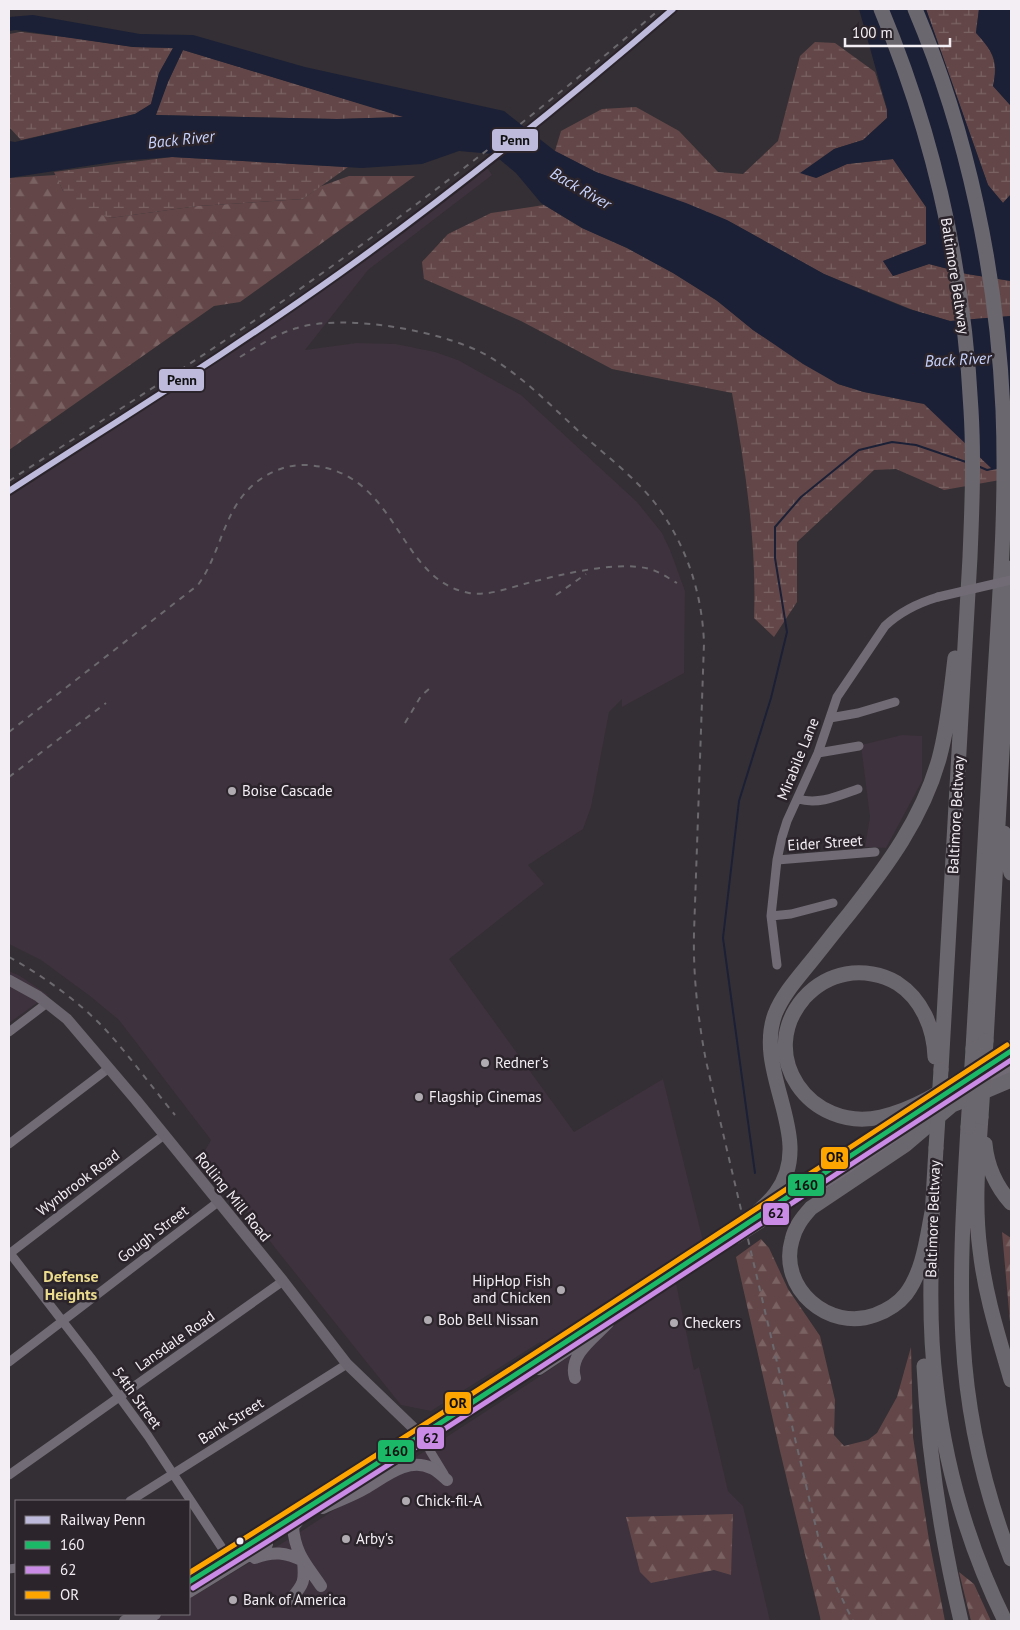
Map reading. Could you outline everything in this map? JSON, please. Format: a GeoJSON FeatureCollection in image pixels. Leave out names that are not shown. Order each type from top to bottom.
{"type":"FeatureCollection","features":[{"type":"Feature","properties":{"kind":"highway","name":"Baltimore Beltway"},"geometry":{"type":"LineString","coordinates":[[881,9],[922,125],[946,214],[965,327],[972,410],[973,490],[970,557],[938,1072],[930,1282],[932,1343],[936,1385],[952,1473],[976,1554],[1005,1621]]}},
{"type":"Feature","properties":{"kind":"highway","name":"Baltimore Beltway"},"geometry":{"type":"LineString","coordinates":[[915,9],[937,67],[966,163],[991,286],[1000,366],[1003,427],[1001,558],[980,1045],[968,1127],[962,1258],[963,1341],[966,1382],[982,1466],[1011,1559]]}},
{"type":"Feature","properties":{"kind":"highway"},"geometry":{"type":"LineString","coordinates":[[1000,366],[1007,409],[1011,470]]}},
{"type":"Feature","properties":{"kind":"highway"},"geometry":{"type":"LineString","coordinates":[[1011,519],[1010,608],[1003,730],[980,1045],[981,1117],[977,1190],[980,1250],[988,1299],[1011,1380]]}},
{"type":"Feature","properties":{"kind":"highway"},"geometry":{"type":"LineString","coordinates":[[734,1232],[776,1193],[786,1175],[789,1164],[789,1136],[772,1066],[770,1048],[775,1012],[793,984],[873,884],[899,848],[918,812],[933,777],[946,728],[970,557]]}},
{"type":"Feature","properties":{"kind":"highway"},"geometry":{"type":"LineString","coordinates":[[1003,730],[1004,833],[1011,873]]}},
{"type":"Feature","properties":{"kind":"highway"},"geometry":{"type":"LineString","coordinates":[[938,1072],[932,1036],[923,1010],[908,991],[882,976],[854,972],[824,982],[808,993],[798,1005],[787,1030],[786,1053],[793,1078],[799,1088],[819,1108],[831,1114],[856,1120],[879,1117],[910,1108],[928,1099],[994,1057],[1011,1050]]}},
{"type":"Feature","properties":{"kind":"highway"},"geometry":{"type":"LineString","coordinates":[[933,1207],[922,1258],[917,1272],[906,1294],[891,1308],[870,1317],[856,1319],[836,1317],[816,1307],[801,1292],[792,1273],[791,1242],[802,1218],[811,1208],[905,1145],[952,1106],[1011,1080]]}},
{"type":"Feature","properties":{"kind":"highway"},"geometry":{"type":"LineString","coordinates":[[981,1117],[989,1166],[995,1181],[1011,1203]]}},
{"type":"Feature","properties":{"kind":"highway"},"geometry":{"type":"LineString","coordinates":[[930,1282],[924,1344],[926,1402],[936,1492],[961,1621]]}},
{"type":"Feature","properties":{"kind":"main road"},"geometry":{"type":"LineString","coordinates":[[190,1582],[231,1562],[323,1508],[424,1438],[1011,1050]]}},
{"type":"Feature","properties":{"kind":"main road"},"geometry":{"type":"LineString","coordinates":[[190,1591],[310,1507],[608,1323],[808,1192],[884,1149],[1011,1068]]}},
{"type":"Feature","properties":{"kind":"main road"},"geometry":{"type":"LineString","coordinates":[[575,1378],[572,1369],[578,1354],[608,1323]]}},
{"type":"Feature","properties":{"kind":"main road"},"geometry":{"type":"LineString","coordinates":[[323,1508],[364,1489],[396,1469],[403,1467],[417,1465],[431,1467],[447,1480]]}},
{"type":"Feature","properties":{"kind":"main road"},"geometry":{"type":"LineString","coordinates":[[310,1507],[293,1527],[295,1544],[303,1561],[321,1586]]}},
{"type":"Feature","properties":{"kind":"main road"},"geometry":{"type":"LineString","coordinates":[[231,1562],[243,1564],[272,1552],[280,1552],[303,1561]]}},
{"type":"Feature","properties":{"kind":"main road"},"geometry":{"type":"LineString","coordinates":[[291,1599],[302,1587],[305,1580],[303,1561]]}},
{"type":"Feature","properties":{"kind":"main road"},"geometry":{"type":"LineString","coordinates":[[125,1621],[136,1615]]}},
{"type":"Feature","properties":{"kind":"street","name":"Mirabile Lane"},"geometry":{"type":"LineString","coordinates":[[777,965],[771,916],[777,860],[786,825],[818,753],[837,698],[879,633],[894,617],[914,605],[927,600],[1011,580]]}},
{"type":"Feature","properties":{"kind":"street"},"geometry":{"type":"LineString","coordinates":[[830,718],[858,713],[895,702]]}},
{"type":"Feature","properties":{"kind":"street"},"geometry":{"type":"LineString","coordinates":[[818,753],[859,746]]}},
{"type":"Feature","properties":{"kind":"street"},"geometry":{"type":"LineString","coordinates":[[798,799],[811,802],[829,799],[858,789]]}},
{"type":"Feature","properties":{"kind":"street","name":"Eider Street"},"geometry":{"type":"LineString","coordinates":[[777,860],[875,852]]}},
{"type":"Feature","properties":{"kind":"street"},"geometry":{"type":"LineString","coordinates":[[771,916],[792,914],[833,903]]}},
{"type":"Feature","properties":{"kind":"street","name":"Rolling Mill Road"},"geometry":{"type":"LineString","coordinates":[[9,980],[26,988],[67,1019],[110,1068],[283,1280],[347,1364],[424,1438]]}},
{"type":"Feature","properties":{"kind":"street"},"geometry":{"type":"LineString","coordinates":[[9,1032],[47,1003]]}},
{"type":"Feature","properties":{"kind":"street"},"geometry":{"type":"LineString","coordinates":[[9,1144],[110,1068]]}},
{"type":"Feature","properties":{"kind":"street","name":"Wynbrook Road"},"geometry":{"type":"LineString","coordinates":[[9,1253],[164,1135]]}},
{"type":"Feature","properties":{"kind":"street","name":"Gough Street"},"geometry":{"type":"LineString","coordinates":[[9,1362],[218,1202]]}},
{"type":"Feature","properties":{"kind":"street","name":"54th Street"},"geometry":{"type":"LineString","coordinates":[[9,1253],[119,1397],[231,1562]]}},
{"type":"Feature","properties":{"kind":"street","name":"Lansdale Road"},"geometry":{"type":"LineString","coordinates":[[9,1475],[283,1280]]}},
{"type":"Feature","properties":{"kind":"street","name":"Bank Street"},"geometry":{"type":"LineString","coordinates":[[132,1500],[347,1364]]}},
{"type":"Feature","properties":{"kind":"street"},"geometry":{"type":"LineString","coordinates":[[424,1438],[447,1480]]}},
{"type":"Feature","properties":{"kind":"shaded area"},"geometry":{"type":"Polygon","coordinates":[[[487,167],[492,175],[368,270],[305,350],[356,343],[396,344],[435,352],[458,360],[521,395],[637,502],[662,533],[670,550],[685,591],[684,673],[622,707],[622,699],[609,712],[591,807],[583,829],[528,865],[544,884],[449,959],[574,1132],[663,1079],[703,1241],[545,1348],[540,1342],[431,1411],[401,1405],[276,1249],[203,1154],[211,1140],[119,1020],[41,960],[9,944],[9,496],[222,358],[338,279],[487,167]]]}},
{"type":"Feature","properties":{"kind":"shaded area"},"geometry":{"type":"Polygon","coordinates":[[[902,735],[922,736],[922,781],[886,848],[865,847],[870,817],[861,745],[902,735]]]}},
{"type":"Feature","properties":{"kind":"shaded area"},"geometry":{"type":"Polygon","coordinates":[[[9,971],[20,976],[48,995],[9,1023],[9,971]]]}},
{"type":"Feature","properties":{"kind":"shaded area"},"geometry":{"type":"Polygon","coordinates":[[[676,1283],[694,1370],[699,1367],[728,1491],[743,1506],[770,1621],[151,1621],[162,1615],[190,1615],[190,1598],[294,1536],[548,1371],[676,1283]]]}},
{"type":"Feature","properties":{"kind":"green space"},"geometry":{"type":"Polygon","coordinates":[[[926,9],[979,9],[976,32],[987,45],[993,57],[995,69],[993,86],[1011,106],[1011,194],[1003,203],[988,185],[926,9]]]}},
{"type":"Feature","properties":{"kind":"green space"},"geometry":{"type":"Polygon","coordinates":[[[21,32],[133,47],[173,48],[159,73],[151,104],[135,114],[21,140],[9,127],[9,34],[21,32]]]}},
{"type":"Feature","properties":{"kind":"green space"},"geometry":{"type":"Polygon","coordinates":[[[815,42],[835,43],[875,72],[887,110],[887,118],[863,140],[834,149],[816,178],[847,164],[893,159],[926,207],[926,245],[883,261],[893,276],[929,264],[967,274],[1011,281],[1011,316],[950,321],[913,310],[824,274],[730,222],[596,172],[555,151],[561,131],[602,109],[636,107],[679,131],[718,172],[743,174],[778,141],[800,56],[815,42]]]}},
{"type":"Feature","properties":{"kind":"green space"},"geometry":{"type":"Polygon","coordinates":[[[183,50],[405,117],[337,119],[155,115],[183,50]]]}},
{"type":"Feature","properties":{"kind":"green space"},"geometry":{"type":"Polygon","coordinates":[[[172,157],[348,167],[303,199],[198,206],[110,218],[74,206],[63,191],[54,172],[172,157]]]}},
{"type":"Feature","properties":{"kind":"green space"},"geometry":{"type":"Polygon","coordinates":[[[56,175],[63,191],[110,218],[198,206],[303,199],[319,187],[349,176],[415,176],[240,302],[214,306],[9,450],[9,178],[56,175]]]}},
{"type":"Feature","properties":{"kind":"green space"},"geometry":{"type":"Polygon","coordinates":[[[544,205],[582,228],[627,248],[673,273],[719,302],[753,330],[838,384],[864,392],[919,403],[959,406],[1011,478],[944,490],[896,469],[874,470],[797,542],[797,602],[774,637],[754,618],[752,533],[732,393],[612,369],[521,321],[424,279],[422,262],[448,234],[491,213],[544,205]]]}},
{"type":"Feature","properties":{"kind":"green space"},"geometry":{"type":"Polygon","coordinates":[[[1002,1232],[1011,1238],[1011,1324],[1010,1322],[1002,1232]]]}},
{"type":"Feature","properties":{"kind":"green space"},"geometry":{"type":"Polygon","coordinates":[[[761,1239],[769,1248],[788,1289],[820,1336],[835,1400],[834,1435],[844,1446],[868,1440],[877,1433],[897,1397],[911,1347],[913,1437],[929,1540],[945,1621],[821,1621],[736,1257],[761,1239]]]}},
{"type":"Feature","properties":{"kind":"green space"},"geometry":{"type":"Polygon","coordinates":[[[733,1514],[731,1575],[714,1570],[651,1583],[640,1572],[626,1517],[733,1514]]]}},
{"type":"Feature","properties":{"kind":"green space"},"geometry":{"type":"Polygon","coordinates":[[[959,1572],[974,1584],[991,1621],[971,1621],[959,1572]]]}},
{"type":"Feature","properties":{"kind":"water"},"geometry":{"type":"Polygon","coordinates":[[[859,9],[926,9],[988,185],[1003,203],[1011,194],[1011,281],[967,274],[929,264],[893,276],[883,261],[926,244],[926,207],[893,159],[847,164],[816,178],[800,173],[834,149],[863,140],[887,118],[887,109],[859,9]]]}},
{"type":"Feature","properties":{"kind":"water"},"geometry":{"type":"Polygon","coordinates":[[[979,9],[1011,9],[1011,106],[993,86],[995,63],[987,46],[976,33],[979,9]]]}},
{"type":"Feature","properties":{"kind":"water","name":"Back River"},"geometry":{"type":"Polygon","coordinates":[[[33,15],[140,34],[193,35],[305,67],[504,111],[555,151],[596,172],[686,203],[727,220],[824,274],[874,295],[909,309],[950,321],[1011,316],[1011,465],[992,469],[924,404],[864,392],[838,384],[803,364],[753,330],[716,300],[673,273],[627,248],[582,228],[541,203],[516,173],[493,154],[459,151],[422,164],[362,168],[172,157],[119,161],[9,178],[9,141],[15,142],[135,114],[151,104],[159,73],[173,48],[133,47],[16,30],[9,31],[9,17],[33,15]],[[183,50],[168,82],[156,115],[337,119],[403,117],[183,50]]]}},
{"type":"Feature","properties":{"kind":"waterway"},"geometry":{"type":"LineString","coordinates":[[755,1173],[723,938],[739,801],[771,698],[787,632],[775,558],[775,527],[801,497],[859,450],[892,442],[916,445],[966,462]]}},
{"type":"Feature","properties":{"kind":"waterway"},"geometry":{"type":"LineString","coordinates":[[980,467],[987,470],[997,468]]}},
{"type":"Feature","properties":{"kind":"railway"},"geometry":{"type":"LineString","coordinates":[[9,481],[238,332],[420,202],[565,88],[660,9]]}},
{"type":"Feature","properties":{"kind":"railway"},"geometry":{"type":"LineString","coordinates":[[240,357],[282,334],[297,328],[317,324],[367,324],[394,327],[421,332],[469,347],[488,356],[514,373],[639,485],[666,519],[684,552],[700,605],[704,643],[694,933],[694,965],[703,1045],[818,1536],[834,1582],[853,1621]]}},
{"type":"Feature","properties":{"kind":"railway"},"geometry":{"type":"LineString","coordinates":[[9,732],[198,585],[211,562],[226,525],[238,502],[259,480],[289,466],[306,465],[337,471],[361,485],[379,504],[426,568],[445,584],[469,593],[490,593],[570,573],[621,566],[650,569],[661,573],[677,583]]}},
{"type":"Feature","properties":{"kind":"railway"},"geometry":{"type":"LineString","coordinates":[[556,595],[586,574]]}},
{"type":"Feature","properties":{"kind":"railway"},"geometry":{"type":"LineString","coordinates":[[405,723],[421,696],[431,687]]}},
{"type":"Feature","properties":{"kind":"railway"},"geometry":{"type":"LineString","coordinates":[[9,777],[106,703]]}},
{"type":"Feature","properties":{"kind":"railway"},"geometry":{"type":"LineString","coordinates":[[9,957],[59,989],[94,1018],[122,1049],[175,1115]]}},
{"type":"Feature","properties":{"kind":"rail line","name":"Penn"},"geometry":{"type":"LineString","coordinates":[[9,491],[176,384],[383,242],[510,145],[673,9]]}},
{"type":"Feature","properties":{"kind":"transit line","name":"OR"},"geometry":{"type":"LineString","coordinates":[[190,1572],[497,1377],[1007,1045]]}},
{"type":"Feature","properties":{"kind":"transit line","name":"160"},"geometry":{"type":"LineString","coordinates":[[190,1581],[499,1385],[1011,1051]]}},
{"type":"Feature","properties":{"kind":"transit line","name":"62"},"geometry":{"type":"LineString","coordinates":[[193,1588],[501,1392],[1011,1060]]}},
{"type":"Feature","properties":{"kind":"place","name":"Boise Cascade"},"geometry":{"type":"Point","coordinates":[232,791]}},
{"type":"Feature","properties":{"kind":"place","name":"Redner's"},"geometry":{"type":"Point","coordinates":[485,1063]}},
{"type":"Feature","properties":{"kind":"place","name":"Flagship Cinemas"},"geometry":{"type":"Point","coordinates":[419,1097]}},
{"type":"Feature","properties":{"kind":"place","name":"HipHop Fish and Chicken"},"geometry":{"type":"Point","coordinates":[561,1290]}},
{"type":"Feature","properties":{"kind":"place","name":"Bob Bell Nissan"},"geometry":{"type":"Point","coordinates":[428,1320]}},
{"type":"Feature","properties":{"kind":"place","name":"Checkers"},"geometry":{"type":"Point","coordinates":[674,1323]}},
{"type":"Feature","properties":{"kind":"place","name":"Chick-fil-A"},"geometry":{"type":"Point","coordinates":[406,1501]}},
{"type":"Feature","properties":{"kind":"place","name":"Arby's"},"geometry":{"type":"Point","coordinates":[346,1539]}},
{"type":"Feature","properties":{"kind":"place","name":"Bank of America"},"geometry":{"type":"Point","coordinates":[233,1600]}},
{"type":"Feature","properties":{"kind":"district","name":"Defense Heights"},"geometry":{"type":"Point","coordinates":[71,1285]}}]}
